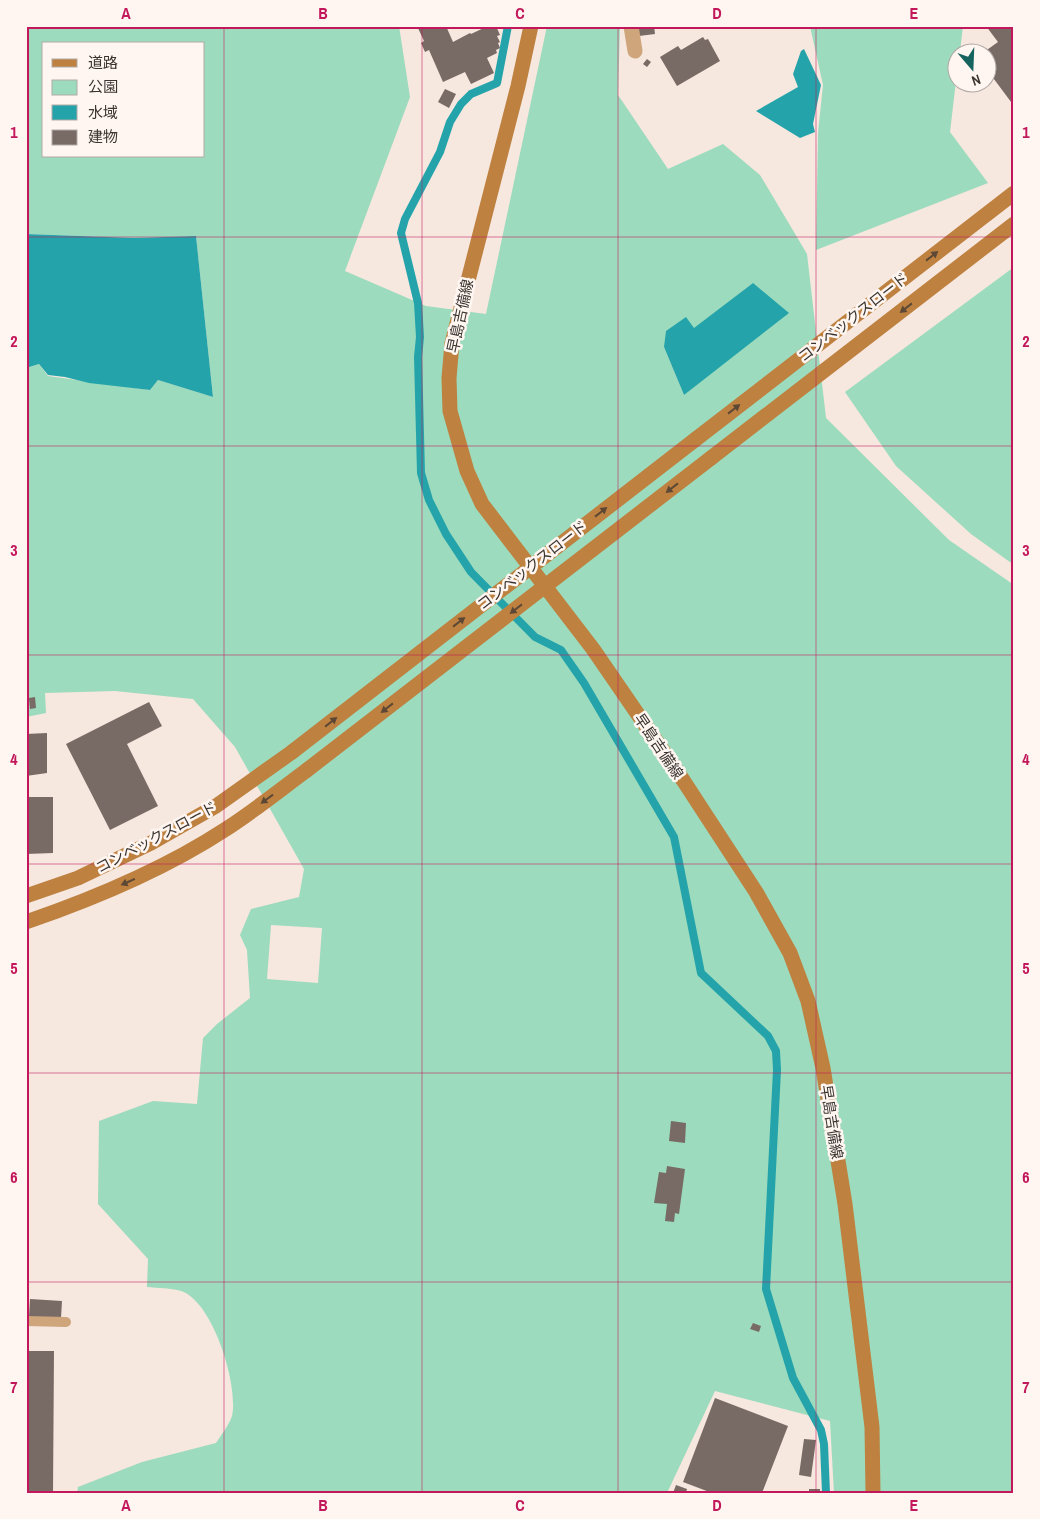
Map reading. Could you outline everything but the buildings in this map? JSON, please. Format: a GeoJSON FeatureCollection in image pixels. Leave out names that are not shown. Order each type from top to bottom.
{"type":"FeatureCollection","features":[{"type":"Feature","properties":{"kind":"street","name":"早島吉備線"},"geometry":{"type":"LineString","coordinates":[[531,26],[518,86],[452,343],[449,378],[450,411],[467,471],[482,504],[599,657],[751,884],[790,953],[808,1002],[823,1068],[845,1204],[872,1426],[873,1493]]}},
{"type":"Feature","properties":{"kind":"street"},"geometry":{"type":"LineString","coordinates":[[631,26],[634,51]]}},
{"type":"Feature","properties":{"kind":"street","name":"コンベックスロード"},"geometry":{"type":"LineString","coordinates":[[26,896],[78,878],[151,844],[216,806],[292,752],[1014,193]]}},
{"type":"Feature","properties":{"kind":"street","name":"コンベックスロード"},"geometry":{"type":"LineString","coordinates":[[26,922],[84,901],[159,868],[226,829],[307,770],[1014,224]]}},
{"type":"Feature","properties":{"kind":"lane"},"geometry":{"type":"LineString","coordinates":[[26,1321],[66,1322]]}},
{"type":"Feature","properties":{"kind":"green space"},"geometry":{"type":"Polygon","coordinates":[[[26,26],[399,26],[410,97],[345,271],[426,306],[486,314],[547,26],[620,26],[618,95],[668,169],[723,144],[760,175],[807,254],[826,418],[949,540],[1014,585],[1014,1493],[834,1493],[830,1421],[715,1391],[667,1493],[77,1493],[78,1487],[142,1462],[216,1443],[232,1416],[233,1402],[227,1366],[213,1327],[203,1311],[193,1298],[181,1291],[147,1287],[148,1259],[98,1204],[99,1121],[153,1101],[197,1104],[203,1038],[217,1024],[250,998],[247,950],[240,935],[251,909],[299,897],[304,869],[235,747],[193,699],[115,691],[45,693],[46,713],[26,717],[26,368],[39,364],[48,376],[150,390],[158,380],[213,397],[196,236],[134,238],[26,234],[26,26]],[[753,283],[694,329],[664,347],[684,395],[753,283]],[[271,925],[267,979],[318,983],[322,928],[271,925]]]}},
{"type":"Feature","properties":{"kind":"green space"},"geometry":{"type":"Polygon","coordinates":[[[810,26],[963,26],[961,42],[948,42],[948,92],[955,92],[950,132],[988,183],[816,250],[818,133],[823,85],[810,26]]]}},
{"type":"Feature","properties":{"kind":"green space"},"geometry":{"type":"Polygon","coordinates":[[[1014,267],[1014,565],[971,534],[896,466],[845,392],[1014,267]]]}},
{"type":"Feature","properties":{"kind":"water"},"geometry":{"type":"Polygon","coordinates":[[[804,49],[821,85],[813,124],[815,132],[800,138],[756,111],[798,87],[793,74],[801,51],[804,49]]]}},
{"type":"Feature","properties":{"kind":"water"},"geometry":{"type":"Polygon","coordinates":[[[26,234],[134,238],[196,236],[213,397],[158,380],[150,390],[89,383],[48,375],[39,364],[26,368],[26,234]]]}},
{"type":"Feature","properties":{"kind":"water"},"geometry":{"type":"Polygon","coordinates":[[[753,283],[789,313],[684,395],[664,347],[666,331],[686,317],[694,328],[753,283]]]}},
{"type":"Feature","properties":{"kind":"waterway"},"geometry":{"type":"LineString","coordinates":[[508,26],[497,83],[471,94],[461,104],[450,122],[440,152],[405,219],[401,233],[418,303],[421,473],[429,500],[446,534],[471,572],[535,637],[561,650],[584,683],[674,837],[701,973],[768,1036],[776,1051],[777,1070],[766,1289],[793,1378],[821,1430],[824,1444],[826,1493]]}}]}
